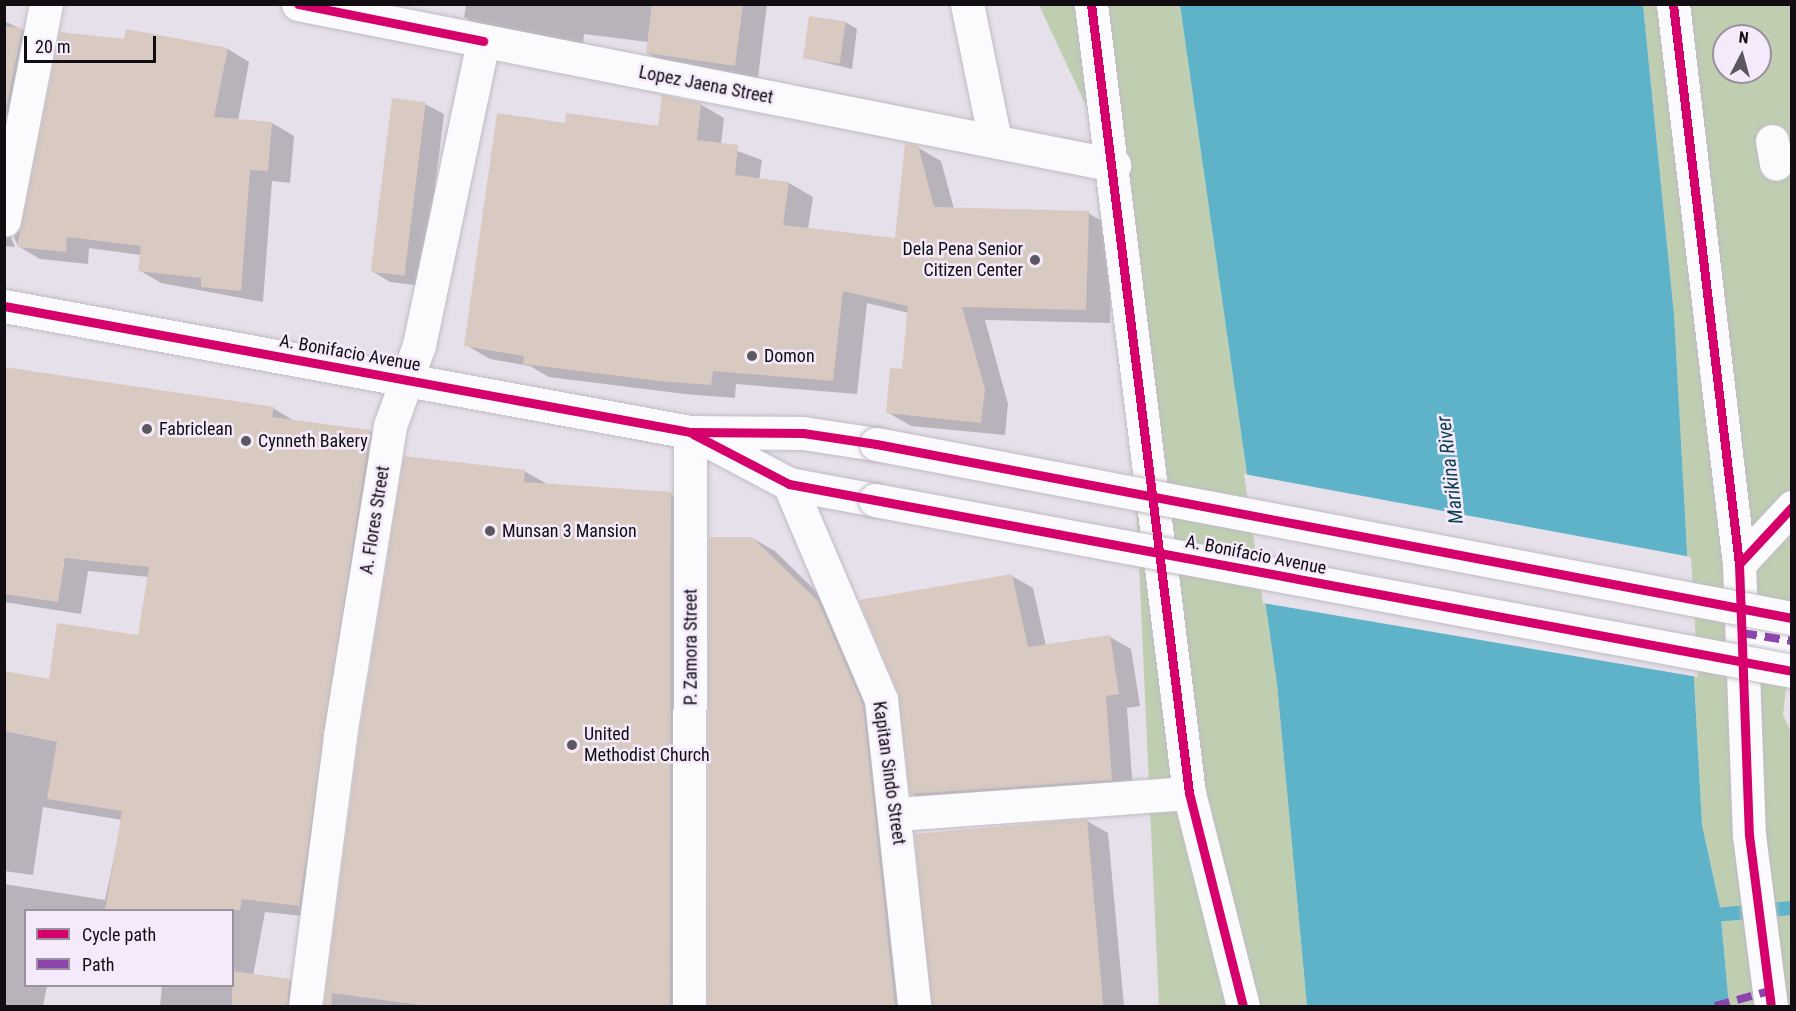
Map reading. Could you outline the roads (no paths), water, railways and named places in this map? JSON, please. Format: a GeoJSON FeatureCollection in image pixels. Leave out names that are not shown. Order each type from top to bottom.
{"type":"FeatureCollection","features":[{"type":"Feature","properties":{"kind":"street"},"geometry":{"type":"LineString","coordinates":[[4,220],[46,4]]}},
{"type":"Feature","properties":{"kind":"street","name":"Lopez Jaena Street"},"geometry":{"type":"LineString","coordinates":[[298,4],[1114,165]]}},
{"type":"Feature","properties":{"kind":"street"},"geometry":{"type":"LineString","coordinates":[[967,4],[994,141]]}},
{"type":"Feature","properties":{"kind":"street"},"geometry":{"type":"LineString","coordinates":[[1091,4],[1114,165],[1189,793],[1243,1006]]}},
{"type":"Feature","properties":{"kind":"street"},"geometry":{"type":"LineString","coordinates":[[1674,4],[1739,564],[1749,836],[1771,1006]]}},
{"type":"Feature","properties":{"kind":"street","name":"A. Flores Street"},"geometry":{"type":"LineString","coordinates":[[304,1006],[340,735],[390,426],[419,345],[483,41]]}},
{"type":"Feature","properties":{"kind":"street","name":"A. Bonifacio Avenue"},"geometry":{"type":"LineString","coordinates":[[4,306],[690,432],[803,433],[876,444],[1791,618]]}},
{"type":"Feature","properties":{"kind":"street","name":"A. Bonifacio Avenue"},"geometry":{"type":"LineString","coordinates":[[690,432],[789,484],[1791,671]]}},
{"type":"Feature","properties":{"kind":"street","name":"P. Zamora Street"},"geometry":{"type":"LineString","coordinates":[[689,1006],[690,432]]}},
{"type":"Feature","properties":{"kind":"street","name":"Kapitan Sindo Street"},"geometry":{"type":"LineString","coordinates":[[789,484],[881,700],[896,814],[914,1006]]}},
{"type":"Feature","properties":{"kind":"street"},"geometry":{"type":"LineString","coordinates":[[1739,564],[1791,507]]}},
{"type":"Feature","properties":{"kind":"street"},"geometry":{"type":"LineString","coordinates":[[1742,633],[1791,641]]}},
{"type":"Feature","properties":{"kind":"street"},"geometry":{"type":"LineString","coordinates":[[896,814],[1189,793]]}},
{"type":"Feature","properties":{"kind":"water","name":"Marikina River"},"geometry":{"type":"Polygon","coordinates":[[[1180,5],[1643,5],[1674,314],[1702,825],[1720,907],[1729,1006],[1307,1006],[1277,684],[1180,5]]]}},
{"type":"Feature","properties":{"kind":"waterway"},"geometry":{"type":"LineString","coordinates":[[1704,916],[1792,908]]}},
{"type":"Feature","properties":{"kind":"place","name":"Dela Pena Senior Citizen Center"},"geometry":{"type":"Point","coordinates":[1035,260]}},
{"type":"Feature","properties":{"kind":"place","name":"Domon"},"geometry":{"type":"Point","coordinates":[752,356]}},
{"type":"Feature","properties":{"kind":"place","name":"Fabriclean"},"geometry":{"type":"Point","coordinates":[147,429]}},
{"type":"Feature","properties":{"kind":"place","name":"Cynneth Bakery"},"geometry":{"type":"Point","coordinates":[246,441]}},
{"type":"Feature","properties":{"kind":"place","name":"Munsan 3 Mansion"},"geometry":{"type":"Point","coordinates":[490,531]}},
{"type":"Feature","properties":{"kind":"place","name":"United Methodist Church"},"geometry":{"type":"Point","coordinates":[572,745]}}]}
